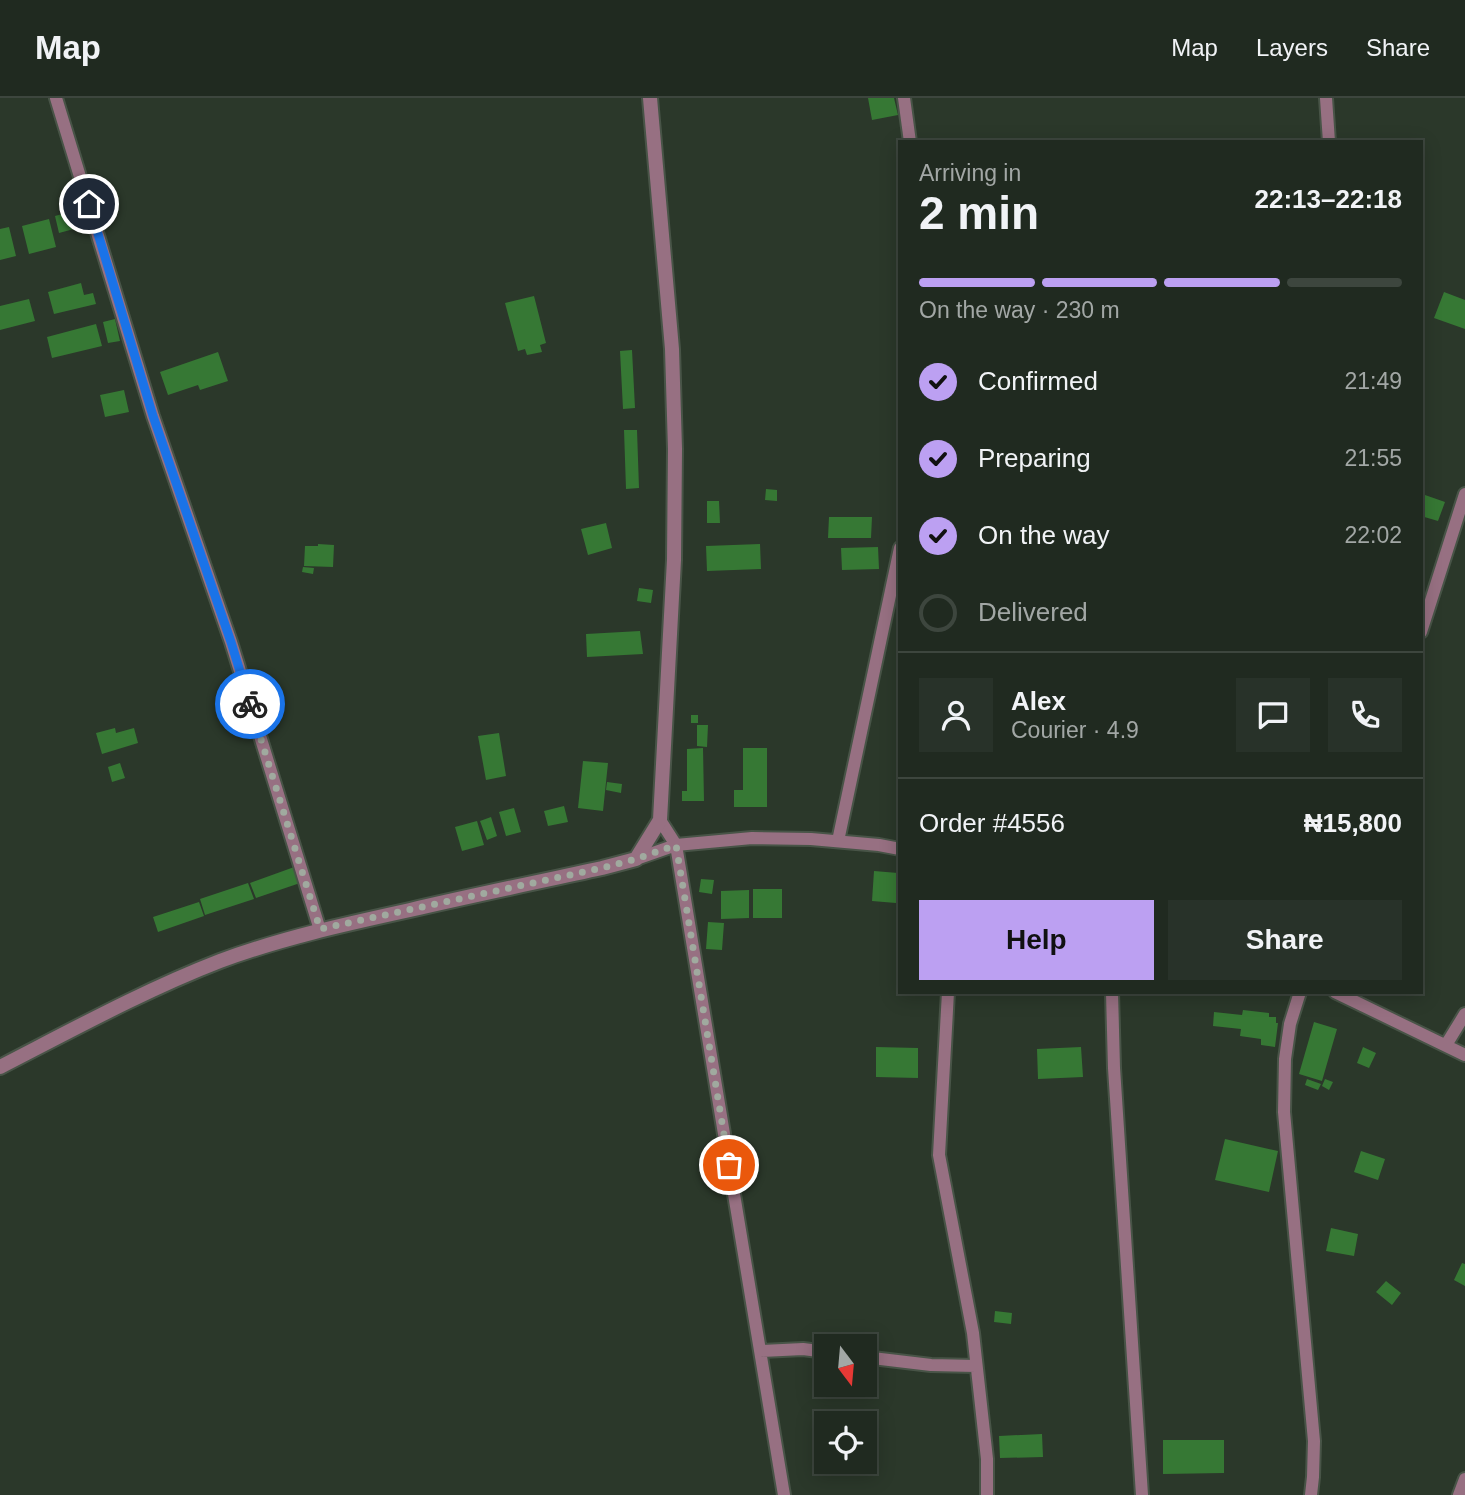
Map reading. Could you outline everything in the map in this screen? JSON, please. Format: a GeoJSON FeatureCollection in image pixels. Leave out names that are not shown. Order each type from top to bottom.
{"type":"FeatureCollection","features":[{"type":"Feature","properties":{"kind":"street"},"geometry":{"type":"LineString","coordinates":[[56,98],[153,416],[231,642],[320,929]]}},
{"type":"Feature","properties":{"kind":"street"},"geometry":{"type":"LineString","coordinates":[[636,859],[660,820],[674,560],[672,349],[650,98]]}},
{"type":"Feature","properties":{"kind":"street"},"geometry":{"type":"LineString","coordinates":[[904,98],[910,140]]}},
{"type":"Feature","properties":{"kind":"street"},"geometry":{"type":"LineString","coordinates":[[1326,98],[1329,140]]}},
{"type":"Feature","properties":{"kind":"street"},"geometry":{"type":"LineString","coordinates":[[1423,626],[1465,494]]}},
{"type":"Feature","properties":{"kind":"street"},"geometry":{"type":"LineString","coordinates":[[838,841],[898,557]]}},
{"type":"Feature","properties":{"kind":"street"},"geometry":{"type":"LineString","coordinates":[[660,820],[676,845],[784,1495]]}},
{"type":"Feature","properties":{"kind":"street"},"geometry":{"type":"LineString","coordinates":[[0,1067],[198,971],[320,929],[602,868],[676,845],[752,838],[811,839],[898,849]]}},
{"type":"Feature","properties":{"kind":"street"},"geometry":{"type":"LineString","coordinates":[[948,994],[939,1155],[973,1332],[987,1459],[987,1495]]}},
{"type":"Feature","properties":{"kind":"street"},"geometry":{"type":"LineString","coordinates":[[1112,994],[1116,1095],[1142,1495]]}},
{"type":"Feature","properties":{"kind":"street"},"geometry":{"type":"LineString","coordinates":[[1299,994],[1290,1024],[1285,1059],[1284,1112],[1314,1441],[1311,1495]]}},
{"type":"Feature","properties":{"kind":"street"},"geometry":{"type":"LineString","coordinates":[[1339,994],[1465,1055]]}},
{"type":"Feature","properties":{"kind":"street"},"geometry":{"type":"LineString","coordinates":[[1446,1045],[1465,1014]]}},
{"type":"Feature","properties":{"kind":"street"},"geometry":{"type":"LineString","coordinates":[[760,1351],[814,1350]]}},
{"type":"Feature","properties":{"kind":"street"},"geometry":{"type":"LineString","coordinates":[[877,1359],[931,1365],[976,1366]]}},
{"type":"Feature","properties":{"kind":"street"},"geometry":{"type":"LineString","coordinates":[[1459,1495],[1465,1479]]}},
{"type":"Feature","properties":{"kind":"building"},"geometry":{"type":"Polygon","coordinates":[[[868,98],[894,98],[898,115],[872,120],[868,98]]]}},
{"type":"Feature","properties":{"kind":"building"},"geometry":{"type":"Polygon","coordinates":[[[80,209],[85,226],[59,233],[55,216],[80,209]]]}},
{"type":"Feature","properties":{"kind":"building"},"geometry":{"type":"Polygon","coordinates":[[[49,219],[56,247],[29,254],[22,226],[49,219]]]}},
{"type":"Feature","properties":{"kind":"building"},"geometry":{"type":"Polygon","coordinates":[[[9,227],[16,256],[0,260],[0,229],[9,227]]]}},
{"type":"Feature","properties":{"kind":"building"},"geometry":{"type":"Polygon","coordinates":[[[81,283],[84,295],[93,293],[96,304],[54,314],[48,292],[81,283]]]}},
{"type":"Feature","properties":{"kind":"building"},"geometry":{"type":"Polygon","coordinates":[[[1444,292],[1465,300],[1465,329],[1434,318],[1444,292]]]}},
{"type":"Feature","properties":{"kind":"building"},"geometry":{"type":"Polygon","coordinates":[[[534,296],[546,343],[540,345],[542,352],[527,355],[525,349],[518,351],[505,303],[534,296]]]}},
{"type":"Feature","properties":{"kind":"building"},"geometry":{"type":"Polygon","coordinates":[[[29,299],[35,321],[0,330],[0,306],[29,299]]]}},
{"type":"Feature","properties":{"kind":"building"},"geometry":{"type":"Polygon","coordinates":[[[115,319],[120,341],[108,343],[103,322],[115,319]]]}},
{"type":"Feature","properties":{"kind":"building"},"geometry":{"type":"Polygon","coordinates":[[[96,324],[102,346],[52,358],[47,337],[96,324]]]}},
{"type":"Feature","properties":{"kind":"building"},"geometry":{"type":"Polygon","coordinates":[[[632,350],[635,408],[623,409],[620,351],[632,350]]]}},
{"type":"Feature","properties":{"kind":"building"},"geometry":{"type":"Polygon","coordinates":[[[218,352],[228,381],[200,390],[198,385],[168,395],[160,372],[218,352]]]}},
{"type":"Feature","properties":{"kind":"building"},"geometry":{"type":"Polygon","coordinates":[[[124,390],[129,412],[105,417],[100,395],[124,390]]]}},
{"type":"Feature","properties":{"kind":"building"},"geometry":{"type":"Polygon","coordinates":[[[624,430],[637,430],[639,488],[626,489],[624,430]]]}},
{"type":"Feature","properties":{"kind":"building"},"geometry":{"type":"Polygon","coordinates":[[[766,489],[777,490],[777,501],[765,500],[766,489]]]}},
{"type":"Feature","properties":{"kind":"building"},"geometry":{"type":"Polygon","coordinates":[[[1425,495],[1445,502],[1438,521],[1423,517],[1425,495]]]}},
{"type":"Feature","properties":{"kind":"building"},"geometry":{"type":"Polygon","coordinates":[[[707,501],[719,501],[720,523],[707,523],[707,501]]]}},
{"type":"Feature","properties":{"kind":"building"},"geometry":{"type":"Polygon","coordinates":[[[829,517],[872,517],[871,538],[828,538],[829,517]]]}},
{"type":"Feature","properties":{"kind":"building"},"geometry":{"type":"Polygon","coordinates":[[[606,523],[612,548],[588,555],[581,529],[606,523]]]}},
{"type":"Feature","properties":{"kind":"building"},"geometry":{"type":"Polygon","coordinates":[[[760,544],[761,569],[707,571],[706,546],[760,544]]]}},
{"type":"Feature","properties":{"kind":"building"},"geometry":{"type":"Polygon","coordinates":[[[334,545],[333,567],[304,566],[305,546],[334,545]]]}},
{"type":"Feature","properties":{"kind":"building"},"geometry":{"type":"Polygon","coordinates":[[[878,547],[879,569],[842,570],[841,548],[878,547]]]}},
{"type":"Feature","properties":{"kind":"building"},"geometry":{"type":"Polygon","coordinates":[[[303,567],[314,568],[313,574],[302,572],[303,567]]]}},
{"type":"Feature","properties":{"kind":"building"},"geometry":{"type":"Polygon","coordinates":[[[639,588],[653,590],[651,603],[637,601],[639,588]]]}},
{"type":"Feature","properties":{"kind":"building"},"geometry":{"type":"Polygon","coordinates":[[[640,631],[643,654],[587,657],[586,634],[640,631]]]}},
{"type":"Feature","properties":{"kind":"building"},"geometry":{"type":"Polygon","coordinates":[[[691,715],[698,715],[698,723],[691,723],[691,715]]]}},
{"type":"Feature","properties":{"kind":"building"},"geometry":{"type":"Polygon","coordinates":[[[697,725],[708,725],[707,747],[697,746],[697,725]]]}},
{"type":"Feature","properties":{"kind":"building"},"geometry":{"type":"Polygon","coordinates":[[[115,728],[116,733],[134,728],[138,743],[102,754],[96,733],[115,728]]]}},
{"type":"Feature","properties":{"kind":"building"},"geometry":{"type":"Polygon","coordinates":[[[499,733],[506,776],[486,780],[478,736],[499,733]]]}},
{"type":"Feature","properties":{"kind":"building"},"geometry":{"type":"Polygon","coordinates":[[[703,748],[704,801],[682,801],[682,791],[687,791],[687,749],[703,748]]]}},
{"type":"Feature","properties":{"kind":"building"},"geometry":{"type":"Polygon","coordinates":[[[743,748],[767,748],[767,807],[734,807],[734,790],[743,790],[743,748]]]}},
{"type":"Feature","properties":{"kind":"building"},"geometry":{"type":"Polygon","coordinates":[[[583,761],[608,763],[603,811],[578,808],[583,761]]]}},
{"type":"Feature","properties":{"kind":"building"},"geometry":{"type":"Polygon","coordinates":[[[120,763],[125,778],[112,782],[108,767],[120,763]]]}},
{"type":"Feature","properties":{"kind":"building"},"geometry":{"type":"Polygon","coordinates":[[[607,782],[622,784],[621,793],[606,790],[607,782]]]}},
{"type":"Feature","properties":{"kind":"building"},"geometry":{"type":"Polygon","coordinates":[[[564,806],[568,822],[548,826],[544,811],[564,806]]]}},
{"type":"Feature","properties":{"kind":"building"},"geometry":{"type":"Polygon","coordinates":[[[514,808],[521,832],[506,836],[499,812],[514,808]]]}},
{"type":"Feature","properties":{"kind":"building"},"geometry":{"type":"Polygon","coordinates":[[[491,817],[497,836],[487,840],[480,821],[491,817]]]}},
{"type":"Feature","properties":{"kind":"building"},"geometry":{"type":"Polygon","coordinates":[[[477,821],[484,845],[462,851],[455,827],[477,821]]]}},
{"type":"Feature","properties":{"kind":"building"},"geometry":{"type":"Polygon","coordinates":[[[297,866],[303,882],[256,898],[250,883],[297,866]]]}},
{"type":"Feature","properties":{"kind":"building"},"geometry":{"type":"Polygon","coordinates":[[[874,871],[898,873],[896,903],[872,901],[874,871]]]}},
{"type":"Feature","properties":{"kind":"building"},"geometry":{"type":"Polygon","coordinates":[[[701,879],[714,880],[712,894],[699,892],[701,879]]]}},
{"type":"Feature","properties":{"kind":"building"},"geometry":{"type":"Polygon","coordinates":[[[248,883],[254,899],[205,915],[200,899],[248,883]]]}},
{"type":"Feature","properties":{"kind":"building"},"geometry":{"type":"Polygon","coordinates":[[[753,889],[782,889],[782,918],[753,918],[753,889]]]}},
{"type":"Feature","properties":{"kind":"building"},"geometry":{"type":"Polygon","coordinates":[[[749,890],[749,918],[721,919],[721,891],[749,890]]]}},
{"type":"Feature","properties":{"kind":"building"},"geometry":{"type":"Polygon","coordinates":[[[199,902],[204,916],[158,932],[153,917],[199,902]]]}},
{"type":"Feature","properties":{"kind":"building"},"geometry":{"type":"Polygon","coordinates":[[[708,922],[724,923],[722,950],[706,949],[708,922]]]}},
{"type":"Feature","properties":{"kind":"building"},"geometry":{"type":"Polygon","coordinates":[[[1243,1010],[1269,1013],[1269,1017],[1276,1017],[1278,1023],[1275,1047],[1261,1045],[1261,1039],[1240,1036],[1241,1029],[1213,1026],[1214,1012],[1242,1015],[1243,1010]]]}},
{"type":"Feature","properties":{"kind":"building"},"geometry":{"type":"Polygon","coordinates":[[[1314,1022],[1337,1029],[1322,1081],[1299,1074],[1314,1022]]]}},
{"type":"Feature","properties":{"kind":"building"},"geometry":{"type":"Polygon","coordinates":[[[876,1047],[918,1048],[918,1078],[876,1077],[876,1047]]]}},
{"type":"Feature","properties":{"kind":"building"},"geometry":{"type":"Polygon","coordinates":[[[1081,1047],[1083,1077],[1038,1079],[1037,1049],[1081,1047]]]}},
{"type":"Feature","properties":{"kind":"building"},"geometry":{"type":"Polygon","coordinates":[[[1363,1047],[1376,1053],[1369,1068],[1357,1063],[1363,1047]]]}},
{"type":"Feature","properties":{"kind":"building"},"geometry":{"type":"Polygon","coordinates":[[[1307,1079],[1321,1084],[1318,1090],[1305,1085],[1307,1079]]]}},
{"type":"Feature","properties":{"kind":"building"},"geometry":{"type":"Polygon","coordinates":[[[1325,1079],[1333,1082],[1329,1090],[1322,1086],[1325,1079]]]}},
{"type":"Feature","properties":{"kind":"building"},"geometry":{"type":"Polygon","coordinates":[[[1225,1139],[1278,1151],[1269,1192],[1215,1180],[1225,1139]]]}},
{"type":"Feature","properties":{"kind":"building"},"geometry":{"type":"Polygon","coordinates":[[[1361,1151],[1385,1159],[1378,1180],[1354,1172],[1361,1151]]]}},
{"type":"Feature","properties":{"kind":"building"},"geometry":{"type":"Polygon","coordinates":[[[1331,1228],[1358,1234],[1354,1256],[1326,1251],[1331,1228]]]}},
{"type":"Feature","properties":{"kind":"building"},"geometry":{"type":"Polygon","coordinates":[[[1462,1263],[1465,1264],[1465,1286],[1454,1280],[1462,1263]]]}},
{"type":"Feature","properties":{"kind":"building"},"geometry":{"type":"Polygon","coordinates":[[[1386,1281],[1401,1293],[1392,1305],[1376,1292],[1386,1281]]]}},
{"type":"Feature","properties":{"kind":"building"},"geometry":{"type":"Polygon","coordinates":[[[995,1311],[1012,1313],[1011,1324],[994,1322],[995,1311]]]}},
{"type":"Feature","properties":{"kind":"building"},"geometry":{"type":"Polygon","coordinates":[[[1042,1434],[1043,1457],[1000,1458],[999,1436],[1042,1434]]]}},
{"type":"Feature","properties":{"kind":"building"},"geometry":{"type":"Polygon","coordinates":[[[1163,1440],[1224,1440],[1224,1473],[1163,1474],[1163,1440]]]}},
{"type":"Feature","properties":{"kind":"way so far"},"geometry":{"type":"LineString","coordinates":[[250,704],[320,929],[602,868],[676,845],[729,1165]]}},
{"type":"Feature","properties":{"kind":"route"},"geometry":{"type":"LineString","coordinates":[[89,204],[153,416],[250,704]]}}]}
